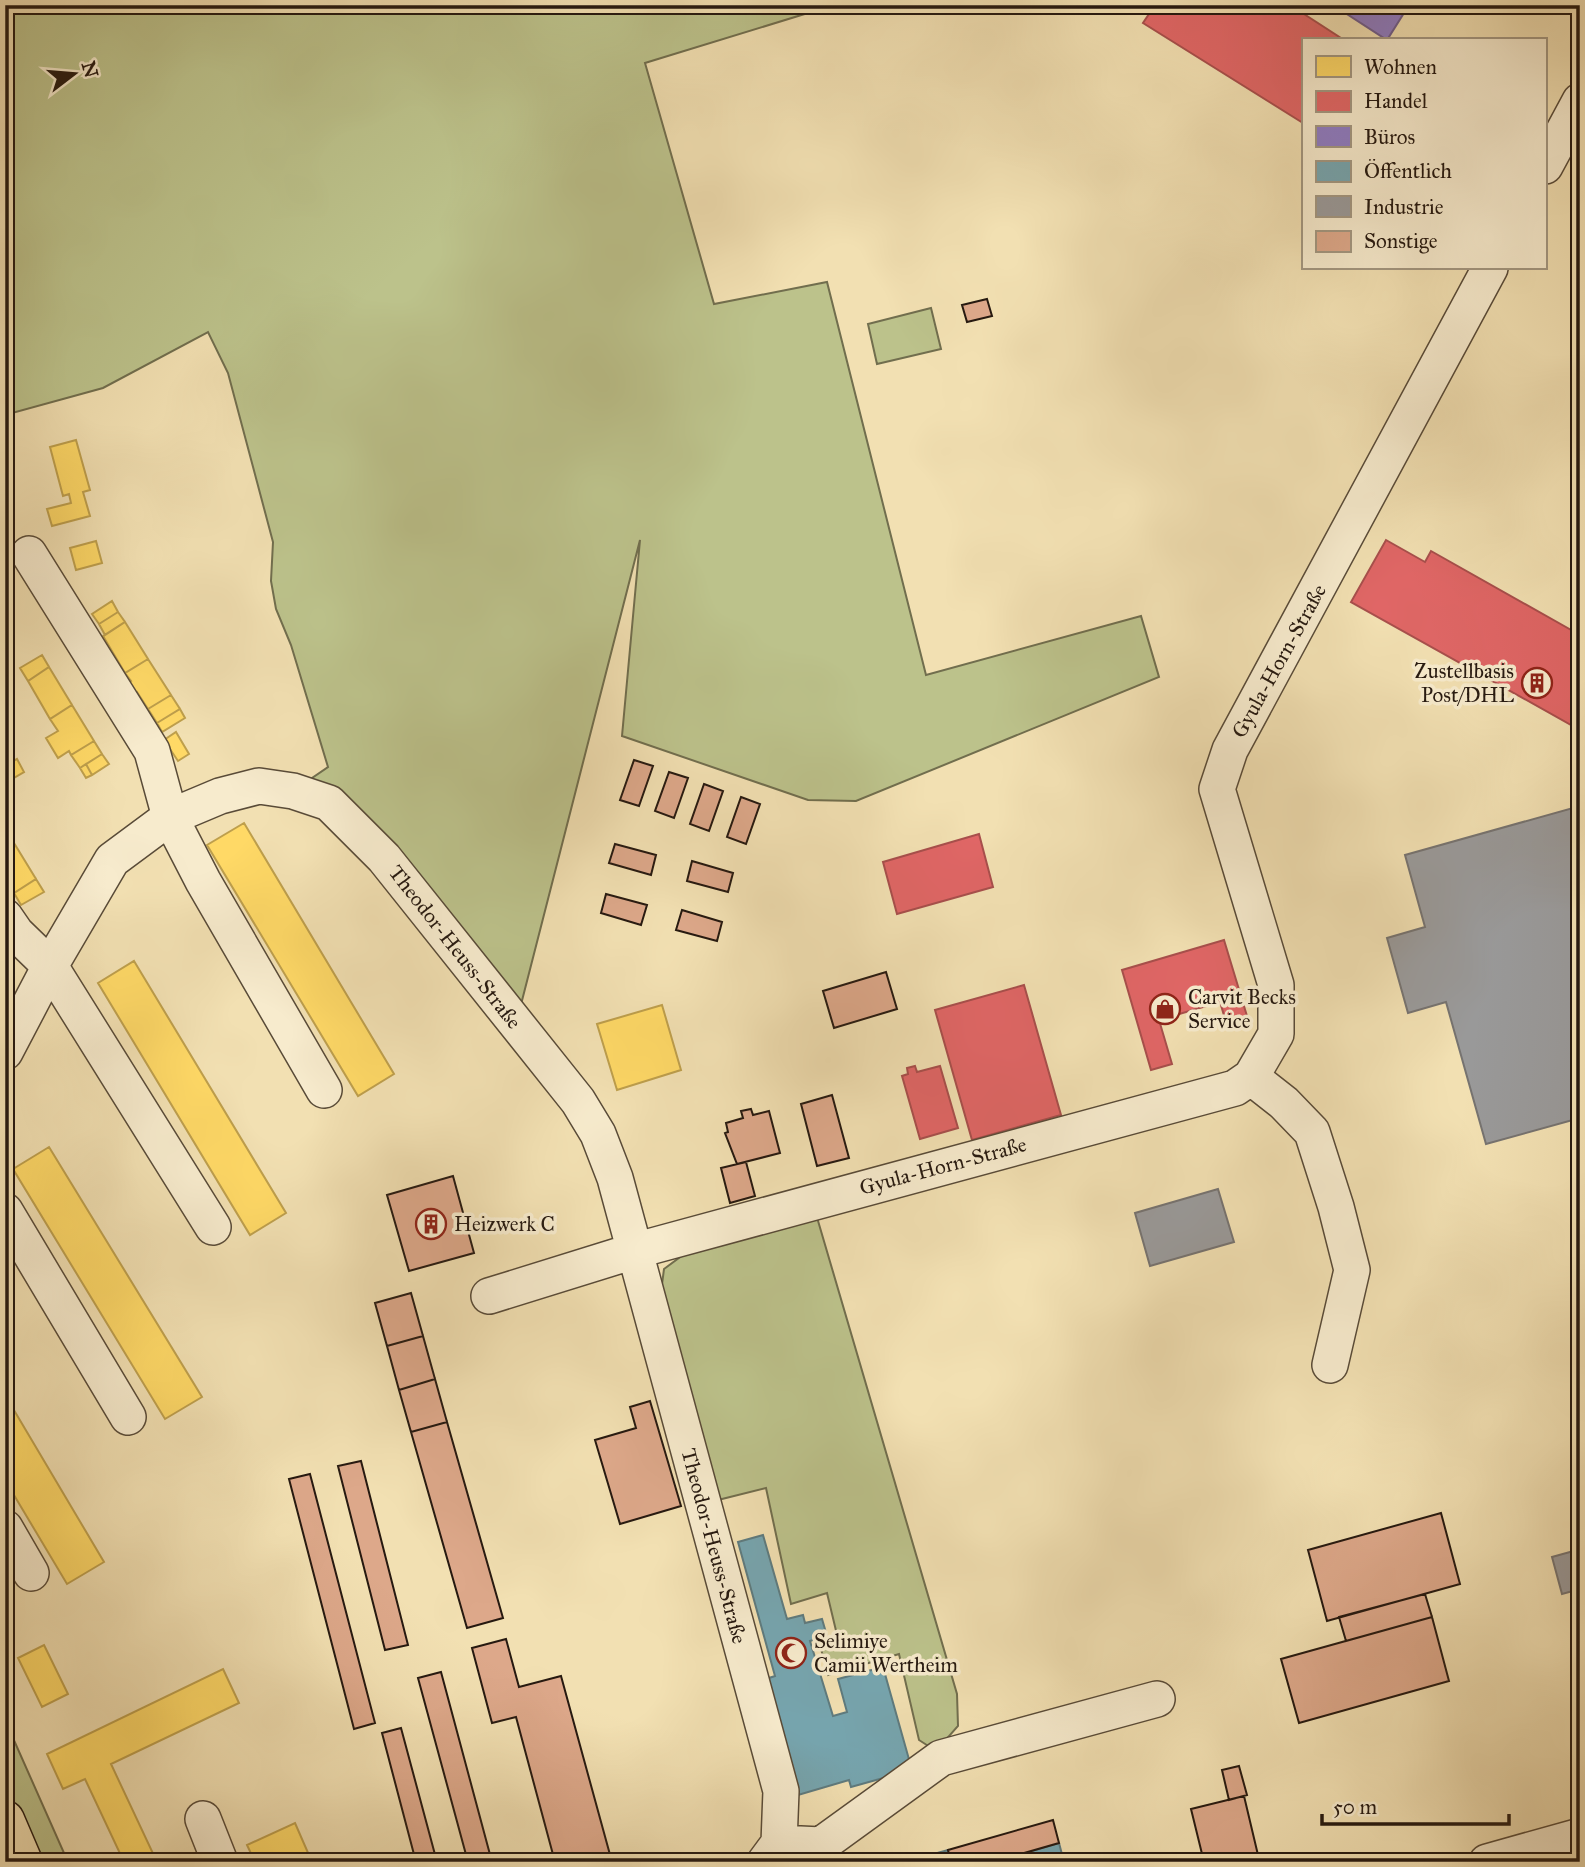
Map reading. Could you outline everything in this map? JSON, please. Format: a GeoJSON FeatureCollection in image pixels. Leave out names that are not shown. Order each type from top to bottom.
{"type":"FeatureCollection","features":[{"type":"Feature","properties":{"kind":"main road"},"geometry":{"type":"LineString","coordinates":[[5,1820],[23,1862]]}},
{"type":"Feature","properties":{"kind":"street"},"geometry":{"type":"LineString","coordinates":[[1546,164],[1580,101]]}},
{"type":"Feature","properties":{"kind":"street","name":"Gyula-Horn-Straße"},"geometry":{"type":"LineString","coordinates":[[634,1251],[1235,1088],[1251,1077],[1276,1034],[1276,985],[1217,789],[1230,750],[1489,270]]}},
{"type":"Feature","properties":{"kind":"street"},"geometry":{"type":"LineString","coordinates":[[29,554],[152,751],[170,817],[203,881],[324,1090]]}},
{"type":"Feature","properties":{"kind":"street","name":"Theodor-Heuss-Straße"},"geometry":{"type":"LineString","coordinates":[[5,1052],[50,966],[112,860],[170,817],[220,796],[259,786],[293,792],[329,803],[384,858],[578,1101],[598,1135],[615,1178],[781,1791],[772,1852],[821,1845],[941,1758],[1157,1699]]}},
{"type":"Feature","properties":{"kind":"street"},"geometry":{"type":"LineString","coordinates":[[5,917],[16,933],[50,966],[213,1227]]}},
{"type":"Feature","properties":{"kind":"street"},"geometry":{"type":"LineString","coordinates":[[1251,1077],[1284,1103],[1312,1132],[1339,1219],[1352,1269],[1330,1365]]}},
{"type":"Feature","properties":{"kind":"street"},"geometry":{"type":"LineString","coordinates":[[5,1211],[128,1417]]}},
{"type":"Feature","properties":{"kind":"street"},"geometry":{"type":"LineString","coordinates":[[489,1296],[634,1251]]}},
{"type":"Feature","properties":{"kind":"street"},"geometry":{"type":"LineString","coordinates":[[5,1528],[31,1573]]}},
{"type":"Feature","properties":{"kind":"street"},"geometry":{"type":"LineString","coordinates":[[202,1819],[220,1862]]}},
{"type":"Feature","properties":{"kind":"street"},"geometry":{"type":"LineString","coordinates":[[1487,1862],[1580,1836]]}},
{"type":"Feature","properties":{"kind":"green space"},"geometry":{"type":"Polygon","coordinates":[[[5,5],[834,5],[645,63],[714,304],[827,282],[926,675],[1141,616],[1159,677],[856,801],[808,800],[622,736],[640,540],[516,1024],[384,858],[293,791],[328,767],[291,645],[276,609],[271,581],[273,542],[228,373],[208,332],[103,388],[5,415],[5,5]]]}},
{"type":"Feature","properties":{"kind":"green space"},"geometry":{"type":"Polygon","coordinates":[[[931,308],[941,349],[877,364],[868,324],[931,308]]]}},
{"type":"Feature","properties":{"kind":"green space"},"geometry":{"type":"Polygon","coordinates":[[[816,1214],[957,1694],[958,1726],[936,1751],[919,1740],[899,1654],[828,1675],[821,1649],[838,1639],[827,1593],[791,1604],[766,1488],[718,1500],[661,1292],[664,1269],[683,1255],[816,1214]]]}},
{"type":"Feature","properties":{"kind":"green space"},"geometry":{"type":"Polygon","coordinates":[[[5,1720],[68,1862],[5,1862],[5,1720]]]}},
{"type":"Feature","properties":{"kind":"building: Wohnen"},"geometry":{"type":"Polygon","coordinates":[[[76,440],[90,490],[83,492],[90,516],[52,526],[47,509],[71,503],[69,494],[63,496],[50,447],[76,440]]]}},
{"type":"Feature","properties":{"kind":"building: Wohnen"},"geometry":{"type":"Polygon","coordinates":[[[96,541],[102,563],[76,570],[70,548],[96,541]]]}},
{"type":"Feature","properties":{"kind":"building: Wohnen"},"geometry":{"type":"Polygon","coordinates":[[[112,601],[118,612],[99,624],[92,614],[112,601]]]}},
{"type":"Feature","properties":{"kind":"building: Wohnen"},"geometry":{"type":"Polygon","coordinates":[[[118,612],[125,622],[105,635],[99,624],[118,612]]]}},
{"type":"Feature","properties":{"kind":"building: Wohnen"},"geometry":{"type":"Polygon","coordinates":[[[125,622],[148,659],[125,673],[103,636],[125,622]]]}},
{"type":"Feature","properties":{"kind":"building: Wohnen"},"geometry":{"type":"Polygon","coordinates":[[[42,655],[49,667],[28,681],[20,668],[42,655]]]}},
{"type":"Feature","properties":{"kind":"building: Wohnen"},"geometry":{"type":"Polygon","coordinates":[[[148,659],[171,695],[148,709],[137,692],[133,694],[126,684],[131,681],[125,673],[148,659]]]}},
{"type":"Feature","properties":{"kind":"building: Wohnen"},"geometry":{"type":"Polygon","coordinates":[[[49,667],[72,705],[50,719],[28,681],[49,667]]]}},
{"type":"Feature","properties":{"kind":"building: Wohnen"},"geometry":{"type":"Polygon","coordinates":[[[171,695],[180,709],[157,723],[148,709],[171,695]]]}},
{"type":"Feature","properties":{"kind":"building: Wohnen"},"geometry":{"type":"Polygon","coordinates":[[[72,705],[94,741],[71,755],[69,751],[58,758],[46,738],[58,731],[50,719],[72,705]]]}},
{"type":"Feature","properties":{"kind":"building: Wohnen"},"geometry":{"type":"Polygon","coordinates":[[[180,709],[185,718],[162,732],[157,723],[180,709]]]}},
{"type":"Feature","properties":{"kind":"building: Wohnen"},"geometry":{"type":"Polygon","coordinates":[[[176,732],[189,754],[178,761],[164,740],[176,732]]]}},
{"type":"Feature","properties":{"kind":"building: Wohnen"},"geometry":{"type":"Polygon","coordinates":[[[94,741],[102,754],[80,768],[71,755],[94,741]]]}},
{"type":"Feature","properties":{"kind":"building: Wohnen"},"geometry":{"type":"Polygon","coordinates":[[[102,754],[109,764],[92,775],[86,764],[102,754]]]}},
{"type":"Feature","properties":{"kind":"building: Wohnen"},"geometry":{"type":"Polygon","coordinates":[[[17,759],[24,772],[5,783],[5,766],[17,759]]]}},
{"type":"Feature","properties":{"kind":"building: Wohnen"},"geometry":{"type":"Polygon","coordinates":[[[86,764],[92,775],[86,778],[80,768],[86,764]]]}},
{"type":"Feature","properties":{"kind":"building: Wohnen"},"geometry":{"type":"Polygon","coordinates":[[[244,823],[394,1074],[358,1096],[207,845],[244,823]]]}},
{"type":"Feature","properties":{"kind":"building: Wohnen"},"geometry":{"type":"Polygon","coordinates":[[[5,829],[14,843],[5,848],[5,829]]]}},
{"type":"Feature","properties":{"kind":"building: Wohnen"},"geometry":{"type":"Polygon","coordinates":[[[14,843],[36,879],[14,893],[5,878],[5,848],[14,843]]]}},
{"type":"Feature","properties":{"kind":"building: Wohnen"},"geometry":{"type":"Polygon","coordinates":[[[36,879],[44,892],[21,905],[14,893],[36,879]]]}},
{"type":"Feature","properties":{"kind":"building: Wohnen"},"geometry":{"type":"Polygon","coordinates":[[[134,961],[286,1213],[250,1235],[98,983],[134,961]]]}},
{"type":"Feature","properties":{"kind":"building: Wohnen"},"geometry":{"type":"Polygon","coordinates":[[[662,1005],[681,1070],[617,1090],[597,1024],[662,1005]]]}},
{"type":"Feature","properties":{"kind":"building: Wohnen"},"geometry":{"type":"Polygon","coordinates":[[[49,1147],[202,1397],[165,1419],[13,1169],[49,1147]]]}},
{"type":"Feature","properties":{"kind":"building: Wohnen"},"geometry":{"type":"Polygon","coordinates":[[[5,1395],[104,1562],[67,1584],[5,1480],[5,1395]]]}},
{"type":"Feature","properties":{"kind":"building: Wohnen"},"geometry":{"type":"Polygon","coordinates":[[[44,1645],[68,1694],[42,1707],[18,1658],[44,1645]]]}},
{"type":"Feature","properties":{"kind":"building: Wohnen"},"geometry":{"type":"Polygon","coordinates":[[[223,1669],[239,1703],[111,1764],[157,1862],[124,1862],[85,1779],[63,1789],[47,1754],[223,1669]]]}},
{"type":"Feature","properties":{"kind":"building: Wohnen"},"geometry":{"type":"Polygon","coordinates":[[[295,1823],[312,1862],[255,1862],[247,1845],[295,1823]]]}},
{"type":"Feature","properties":{"kind":"building: Handel"},"geometry":{"type":"Polygon","coordinates":[[[1155,5],[1290,5],[1341,38],[1302,38],[1302,122],[1143,23],[1155,5]]]}},
{"type":"Feature","properties":{"kind":"building: Handel","name":"Zustellbasis Post/DHL"},"geometry":{"type":"Polygon","coordinates":[[[1386,540],[1425,562],[1431,551],[1580,635],[1580,730],[1351,602],[1386,540]]]}},
{"type":"Feature","properties":{"kind":"building: Handel"},"geometry":{"type":"Polygon","coordinates":[[[979,834],[993,887],[897,914],[883,862],[979,834]]]}},
{"type":"Feature","properties":{"kind":"building: Handel","name":"Carvit Becks Service"},"geometry":{"type":"Polygon","coordinates":[[[1224,940],[1247,1016],[1226,1022],[1220,1002],[1159,1020],[1172,1064],[1151,1070],[1122,970],[1224,940]]]}},
{"type":"Feature","properties":{"kind":"building: Handel"},"geometry":{"type":"Polygon","coordinates":[[[1024,985],[1061,1115],[972,1140],[935,1010],[1024,985]]]}},
{"type":"Feature","properties":{"kind":"building: Handel"},"geometry":{"type":"Polygon","coordinates":[[[915,1066],[917,1072],[940,1066],[958,1128],[920,1139],[902,1076],[908,1074],[907,1068],[915,1066]]]}},
{"type":"Feature","properties":{"kind":"building: Büros"},"geometry":{"type":"Polygon","coordinates":[[[1333,5],[1409,5],[1388,38],[1384,38],[1333,5]]]}},
{"type":"Feature","properties":{"kind":"building: Öffentlich","name":"Selimiye Camii Wertheim"},"geometry":{"type":"Polygon","coordinates":[[[763,1535],[787,1619],[803,1615],[805,1623],[822,1619],[827,1636],[810,1641],[833,1716],[847,1712],[838,1679],[883,1667],[912,1770],[851,1787],[849,1780],[798,1795],[766,1679],[775,1676],[738,1542],[763,1535]]]}},
{"type":"Feature","properties":{"kind":"building: Öffentlich"},"geometry":{"type":"Polygon","coordinates":[[[1059,1843],[1064,1862],[993,1862],[1059,1843]]]}},
{"type":"Feature","properties":{"kind":"building: Öffentlich"},"geometry":{"type":"Polygon","coordinates":[[[948,1850],[951,1862],[917,1862],[916,1859],[948,1850]]]}},
{"type":"Feature","properties":{"kind":"building: Industrie"},"geometry":{"type":"Polygon","coordinates":[[[1580,806],[1580,1118],[1486,1144],[1446,1002],[1408,1013],[1387,938],[1425,927],[1405,855],[1580,806]]]}},
{"type":"Feature","properties":{"kind":"building: Industrie"},"geometry":{"type":"Polygon","coordinates":[[[1218,1189],[1234,1242],[1150,1266],[1135,1213],[1218,1189]]]}},
{"type":"Feature","properties":{"kind":"building: Industrie"},"geometry":{"type":"Polygon","coordinates":[[[1577,1550],[1580,1589],[1562,1594],[1552,1557],[1577,1550]]]}},
{"type":"Feature","properties":{"kind":"building: Sonstige"},"geometry":{"type":"Polygon","coordinates":[[[987,299],[992,316],[967,322],[962,305],[987,299]]]}},
{"type":"Feature","properties":{"kind":"building: Sonstige"},"geometry":{"type":"Polygon","coordinates":[[[634,760],[653,766],[639,806],[620,800],[634,760]]]}},
{"type":"Feature","properties":{"kind":"building: Sonstige"},"geometry":{"type":"Polygon","coordinates":[[[669,772],[688,778],[674,818],[655,811],[669,772]]]}},
{"type":"Feature","properties":{"kind":"building: Sonstige"},"geometry":{"type":"Polygon","coordinates":[[[704,784],[723,791],[709,831],[690,824],[704,784]]]}},
{"type":"Feature","properties":{"kind":"building: Sonstige"},"geometry":{"type":"Polygon","coordinates":[[[741,797],[760,804],[746,844],[727,837],[741,797]]]}},
{"type":"Feature","properties":{"kind":"building: Sonstige"},"geometry":{"type":"Polygon","coordinates":[[[615,844],[656,855],[651,875],[609,863],[615,844]]]}},
{"type":"Feature","properties":{"kind":"building: Sonstige"},"geometry":{"type":"Polygon","coordinates":[[[692,861],[733,873],[728,892],[687,881],[692,861]]]}},
{"type":"Feature","properties":{"kind":"building: Sonstige"},"geometry":{"type":"Polygon","coordinates":[[[606,894],[647,905],[641,925],[601,913],[606,894]]]}},
{"type":"Feature","properties":{"kind":"building: Sonstige"},"geometry":{"type":"Polygon","coordinates":[[[682,910],[722,922],[717,941],[676,930],[682,910]]]}},
{"type":"Feature","properties":{"kind":"building: Sonstige"},"geometry":{"type":"Polygon","coordinates":[[[886,972],[897,1009],[834,1028],[823,991],[886,972]]]}},
{"type":"Feature","properties":{"kind":"building: Sonstige"},"geometry":{"type":"Polygon","coordinates":[[[832,1095],[849,1158],[817,1166],[801,1104],[832,1095]]]}},
{"type":"Feature","properties":{"kind":"building: Sonstige"},"geometry":{"type":"Polygon","coordinates":[[[751,1109],[753,1115],[769,1111],[780,1153],[737,1164],[725,1133],[728,1132],[726,1123],[743,1118],[741,1111],[751,1109]]]}},
{"type":"Feature","properties":{"kind":"building: Sonstige"},"geometry":{"type":"Polygon","coordinates":[[[746,1162],[755,1196],[730,1203],[721,1168],[746,1162]]]}},
{"type":"Feature","properties":{"kind":"building: Sonstige","name":"Heizwerk C"},"geometry":{"type":"Polygon","coordinates":[[[453,1176],[474,1253],[409,1271],[387,1195],[453,1176]]]}},
{"type":"Feature","properties":{"kind":"building: Sonstige"},"geometry":{"type":"Polygon","coordinates":[[[411,1293],[423,1336],[387,1346],[375,1303],[411,1293]]]}},
{"type":"Feature","properties":{"kind":"building: Sonstige"},"geometry":{"type":"Polygon","coordinates":[[[423,1336],[435,1379],[399,1390],[387,1346],[423,1336]]]}},
{"type":"Feature","properties":{"kind":"building: Sonstige"},"geometry":{"type":"Polygon","coordinates":[[[435,1379],[447,1422],[411,1432],[399,1390],[435,1379]]]}},
{"type":"Feature","properties":{"kind":"building: Sonstige"},"geometry":{"type":"Polygon","coordinates":[[[650,1401],[681,1506],[620,1524],[595,1440],[636,1428],[630,1407],[650,1401]]]}},
{"type":"Feature","properties":{"kind":"building: Sonstige"},"geometry":{"type":"Polygon","coordinates":[[[447,1422],[503,1618],[467,1628],[411,1432],[447,1422]]]}},
{"type":"Feature","properties":{"kind":"building: Sonstige"},"geometry":{"type":"Polygon","coordinates":[[[361,1461],[408,1645],[385,1650],[338,1466],[361,1461]]]}},
{"type":"Feature","properties":{"kind":"building: Sonstige"},"geometry":{"type":"Polygon","coordinates":[[[310,1474],[375,1723],[354,1729],[289,1479],[310,1474]]]}},
{"type":"Feature","properties":{"kind":"building: Sonstige"},"geometry":{"type":"Polygon","coordinates":[[[1441,1513],[1460,1584],[1327,1621],[1308,1550],[1441,1513]]]}},
{"type":"Feature","properties":{"kind":"building: Sonstige"},"geometry":{"type":"Polygon","coordinates":[[[1425,1594],[1432,1617],[1346,1641],[1339,1617],[1425,1594]]]}},
{"type":"Feature","properties":{"kind":"building: Sonstige"},"geometry":{"type":"Polygon","coordinates":[[[1432,1617],[1449,1681],[1299,1723],[1281,1659],[1432,1617]]]}},
{"type":"Feature","properties":{"kind":"building: Sonstige"},"geometry":{"type":"Polygon","coordinates":[[[506,1639],[519,1687],[561,1676],[612,1862],[555,1862],[516,1717],[492,1723],[472,1648],[506,1639]]]}},
{"type":"Feature","properties":{"kind":"building: Sonstige"},"geometry":{"type":"Polygon","coordinates":[[[441,1672],[492,1862],[468,1862],[418,1678],[441,1672]]]}},
{"type":"Feature","properties":{"kind":"building: Sonstige"},"geometry":{"type":"Polygon","coordinates":[[[401,1728],[437,1862],[416,1862],[382,1733],[401,1728]]]}},
{"type":"Feature","properties":{"kind":"building: Sonstige"},"geometry":{"type":"Polygon","coordinates":[[[1239,1766],[1247,1795],[1229,1800],[1222,1770],[1239,1766]]]}},
{"type":"Feature","properties":{"kind":"building: Sonstige"},"geometry":{"type":"Polygon","coordinates":[[[1244,1796],[1258,1855],[1231,1862],[1204,1862],[1191,1809],[1244,1796]]]}},
{"type":"Feature","properties":{"kind":"building: Sonstige"},"geometry":{"type":"Polygon","coordinates":[[[1053,1820],[1059,1843],[993,1862],[951,1862],[948,1850],[1053,1820]]]}},
{"type":"Feature","properties":{"kind":"place","name":"Zustellbasis Post/DHL"},"geometry":{"type":"Point","coordinates":[1537,683]}},
{"type":"Feature","properties":{"kind":"place","name":"Carvit Becks Service"},"geometry":{"type":"Point","coordinates":[1165,1009]}},
{"type":"Feature","properties":{"kind":"place","name":"Heizwerk C"},"geometry":{"type":"Point","coordinates":[431,1224]}},
{"type":"Feature","properties":{"kind":"place","name":"Selimiye Camii Wertheim"},"geometry":{"type":"Point","coordinates":[791,1653]}}]}
